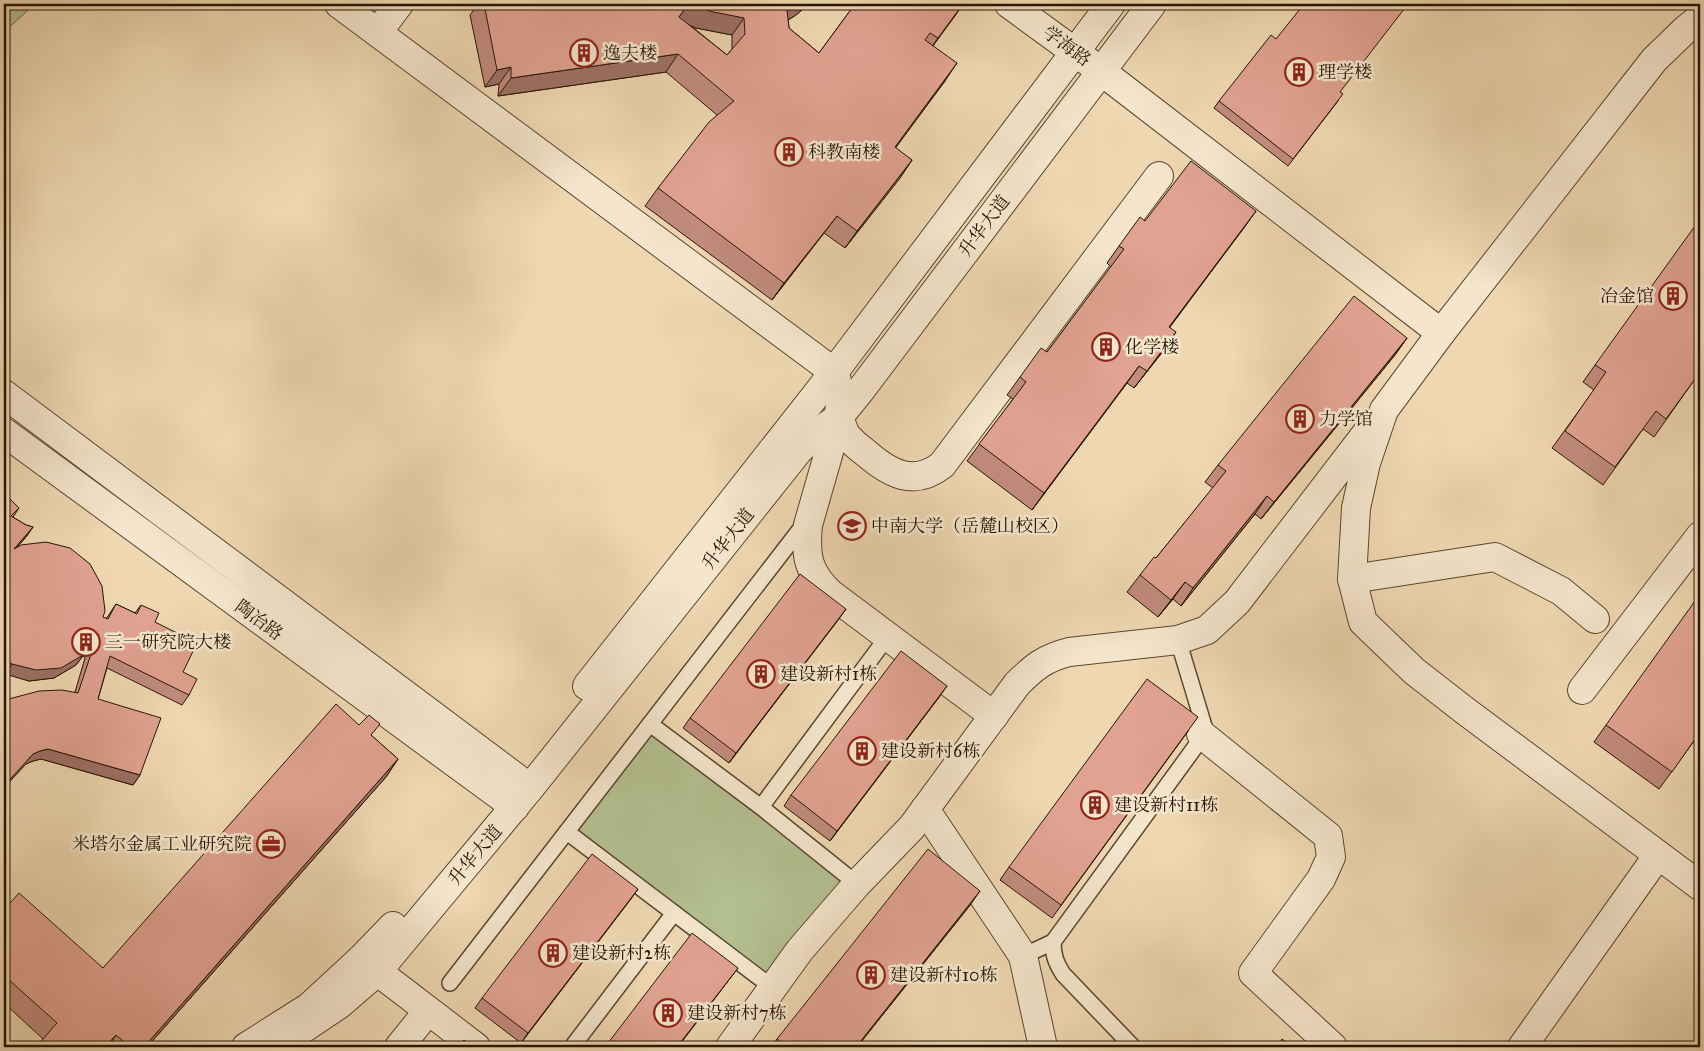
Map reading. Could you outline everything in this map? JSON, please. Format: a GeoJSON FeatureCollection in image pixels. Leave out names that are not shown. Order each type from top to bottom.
{"type":"FeatureCollection","features":[{"type":"Feature","properties":{"kind":"street"},"geometry":{"type":"LineString","coordinates":[[340,4],[834,372],[841,399],[839,417],[811,515],[807,539],[810,568],[819,583],[831,594],[994,716]]}},
{"type":"Feature","properties":{"kind":"street"},"geometry":{"type":"LineString","coordinates":[[378,32],[399,4]]}},
{"type":"Feature","properties":{"kind":"street","name":"学海路"},"geometry":{"type":"LineString","coordinates":[[1009,4],[1101,71],[1440,333]]}},
{"type":"Feature","properties":{"kind":"street","name":"升华大道"},"geometry":{"type":"LineString","coordinates":[[515,792],[1111,4]]}},
{"type":"Feature","properties":{"kind":"street","name":"升华大道"},"geometry":{"type":"LineString","coordinates":[[276,1047],[340,1004],[369,966],[799,450],[817,433],[839,417],[866,384],[1152,4]]}},
{"type":"Feature","properties":{"kind":"street"},"geometry":{"type":"LineString","coordinates":[[730,1047],[800,950],[857,884],[912,827],[1017,684],[1027,674],[1052,656],[1069,652],[1178,640],[1206,630],[1237,602],[1384,410],[1440,333],[1654,60],[1700,18]]}},
{"type":"Feature","properties":{"kind":"street"},"geometry":{"type":"LineString","coordinates":[[839,417],[845,433],[853,444],[878,463],[906,476],[920,476],[933,472],[942,464],[1158,176]]}},
{"type":"Feature","properties":{"kind":"street"},"geometry":{"type":"LineString","coordinates":[[4,394],[515,792]]}},
{"type":"Feature","properties":{"kind":"street"},"geometry":{"type":"LineString","coordinates":[[1384,410],[1366,463],[1356,508],[1352,579],[1363,622],[1414,671],[1471,716],[1700,886]]}},
{"type":"Feature","properties":{"kind":"street","name":"陶冶路"},"geometry":{"type":"LineString","coordinates":[[4,432],[515,792]]}},
{"type":"Feature","properties":{"kind":"street"},"geometry":{"type":"LineString","coordinates":[[1582,690],[1700,536]]}},
{"type":"Feature","properties":{"kind":"street"},"geometry":{"type":"LineString","coordinates":[[1352,579],[1495,557],[1561,591],[1595,619]]}},
{"type":"Feature","properties":{"kind":"street"},"geometry":{"type":"LineString","coordinates":[[1201,734],[1328,836],[1331,857],[1321,879],[1253,973],[1333,1047]]}},
{"type":"Feature","properties":{"kind":"street"},"geometry":{"type":"LineString","coordinates":[[925,809],[1023,956],[1044,1047]]}},
{"type":"Feature","properties":{"kind":"street"},"geometry":{"type":"LineString","coordinates":[[1522,1047],[1658,855]]}},
{"type":"Feature","properties":{"kind":"street"},"geometry":{"type":"LineString","coordinates":[[369,966],[476,1047]]}},
{"type":"Feature","properties":{"kind":"street","name":"升华大道"},"geometry":{"type":"LineString","coordinates":[[246,1047],[369,966]]}},
{"type":"Feature","properties":{"kind":"street"},"geometry":{"type":"LineString","coordinates":[[399,1047],[428,1011]]}},
{"type":"Feature","properties":{"kind":"lane"},"geometry":{"type":"LineString","coordinates":[[450,984],[811,515]]}},
{"type":"Feature","properties":{"kind":"lane"},"geometry":{"type":"LineString","coordinates":[[761,807],[888,636]]}},
{"type":"Feature","properties":{"kind":"lane"},"geometry":{"type":"LineString","coordinates":[[1023,956],[1053,942],[1198,743],[1204,726],[1178,640]]}},
{"type":"Feature","properties":{"kind":"lane"},"geometry":{"type":"LineString","coordinates":[[650,724],[761,807],[857,884]]}},
{"type":"Feature","properties":{"kind":"lane"},"geometry":{"type":"LineString","coordinates":[[567,832],[773,988]]}},
{"type":"Feature","properties":{"kind":"lane"},"geometry":{"type":"LineString","coordinates":[[572,1047],[674,913]]}},
{"type":"Feature","properties":{"kind":"lane"},"geometry":{"type":"LineString","coordinates":[[1053,942],[1053,954],[1063,974],[1133,1047]]}},
{"type":"Feature","properties":{"kind":"green space"},"geometry":{"type":"Polygon","coordinates":[[[4,4],[35,4],[4,32],[4,4]]]}},
{"type":"Feature","properties":{"kind":"green space"},"geometry":{"type":"Polygon","coordinates":[[[651,734],[848,884],[768,977],[577,832],[651,734]]]}},
{"type":"Feature","properties":{"kind":"building","name":"科教南楼"},"geometry":{"type":"Polygon","coordinates":[[[484,4],[688,4],[679,17],[727,55],[745,34],[744,18],[709,11],[692,4],[798,4],[787,10],[789,28],[819,53],[855,4],[877,4],[884,9],[888,4],[963,4],[938,38],[930,33],[925,40],[957,63],[895,147],[912,160],[857,231],[837,216],[784,283],[658,188],[709,122],[734,101],[678,54],[511,78],[511,67],[497,70],[484,4]]]}},
{"type":"Feature","properties":{"kind":"building","name":"理学楼"},"geometry":{"type":"Polygon","coordinates":[[[1304,4],[1408,4],[1340,92],[1343,94],[1293,159],[1219,101],[1271,35],[1276,39],[1304,4]]]}},
{"type":"Feature","properties":{"kind":"building","name":"化学楼"},"geometry":{"type":"Polygon","coordinates":[[[1191,161],[1256,211],[1169,327],[1176,332],[1147,371],[1139,366],[1044,493],[979,444],[1026,382],[1020,377],[1041,348],[1047,352],[1124,249],[1119,246],[1140,217],[1145,221],[1191,161]]]}},
{"type":"Feature","properties":{"kind":"building","name":"冶金馆"},"geometry":{"type":"Polygon","coordinates":[[[1700,219],[1700,372],[1666,419],[1656,411],[1615,467],[1565,431],[1606,372],[1595,365],[1700,219]]]}},
{"type":"Feature","properties":{"kind":"building","name":"力学馆"},"geometry":{"type":"Polygon","coordinates":[[[1354,296],[1407,338],[1274,502],[1267,496],[1193,588],[1185,582],[1171,600],[1140,575],[1226,471],[1218,465],[1354,296]]]}},
{"type":"Feature","properties":{"kind":"building","name":"三一研究院大楼"},"geometry":{"type":"Polygon","coordinates":[[[9,498],[19,508],[11,516],[33,527],[14,549],[21,545],[46,542],[70,548],[90,564],[102,586],[105,611],[103,617],[108,619],[116,604],[137,614],[141,605],[159,613],[155,622],[197,643],[183,672],[197,679],[189,695],[110,656],[98,699],[161,718],[140,775],[48,749],[33,754],[4,786],[4,701],[39,691],[62,690],[78,693],[93,648],[90,646],[83,655],[61,668],[36,670],[12,664],[4,658],[4,504],[9,498]]]}},
{"type":"Feature","properties":{"kind":"building","name":"建设新村1栋"},"geometry":{"type":"Polygon","coordinates":[[[800,574],[846,609],[736,753],[690,718],[800,574]]]}},
{"type":"Feature","properties":{"kind":"building"},"geometry":{"type":"Polygon","coordinates":[[[1700,594],[1700,732],[1672,772],[1606,725],[1700,594]]]}},
{"type":"Feature","properties":{"kind":"building","name":"建设新村6栋"},"geometry":{"type":"Polygon","coordinates":[[[901,651],[947,686],[837,831],[791,795],[901,651]]]}},
{"type":"Feature","properties":{"kind":"building","name":"建设新村11栋"},"geometry":{"type":"Polygon","coordinates":[[[1147,679],[1198,717],[1061,905],[1009,867],[1147,679]]]}},
{"type":"Feature","properties":{"kind":"building","name":"米塔尔金属工业研究院"},"geometry":{"type":"Polygon","coordinates":[[[336,704],[359,725],[369,715],[380,724],[371,735],[398,759],[144,1047],[130,1047],[116,1035],[105,1047],[36,1047],[57,1023],[8,979],[4,983],[4,910],[19,893],[103,968],[336,704]]]}},
{"type":"Feature","properties":{"kind":"building","name":"建设新村10栋"},"geometry":{"type":"Polygon","coordinates":[[[928,849],[980,891],[856,1047],[788,1047],[777,1039],[928,849]]]}},
{"type":"Feature","properties":{"kind":"building","name":"建设新村2栋"},"geometry":{"type":"Polygon","coordinates":[[[592,854],[638,889],[528,1033],[482,998],[592,854]]]}},
{"type":"Feature","properties":{"kind":"building","name":"建设新村7栋"},"geometry":{"type":"Polygon","coordinates":[[[692,933],[738,968],[677,1047],[605,1047],[692,933]]]}},
{"type":"Feature","properties":{"kind":"building"},"geometry":{"type":"Polygon","coordinates":[[[1282,1039],[1293,1047],[1277,1047],[1282,1039]]]}},
{"type":"Feature","properties":{"kind":"building"},"geometry":{"type":"Polygon","coordinates":[[[464,1040],[473,1047],[458,1047],[464,1040]]]}},
{"type":"Feature","properties":{"kind":"place","name":"逸夫楼"},"geometry":{"type":"Point","coordinates":[584,53]}},
{"type":"Feature","properties":{"kind":"place","name":"理学楼"},"geometry":{"type":"Point","coordinates":[1299,72]}},
{"type":"Feature","properties":{"kind":"place","name":"科教南楼"},"geometry":{"type":"Point","coordinates":[789,152]}},
{"type":"Feature","properties":{"kind":"place","name":"冶金馆"},"geometry":{"type":"Point","coordinates":[1673,296]}},
{"type":"Feature","properties":{"kind":"place","name":"化学楼"},"geometry":{"type":"Point","coordinates":[1106,347]}},
{"type":"Feature","properties":{"kind":"place","name":"力学馆"},"geometry":{"type":"Point","coordinates":[1300,419]}},
{"type":"Feature","properties":{"kind":"place","name":"中南大学（岳麓山校区）"},"geometry":{"type":"Point","coordinates":[852,526]}},
{"type":"Feature","properties":{"kind":"place","name":"三一研究院大楼"},"geometry":{"type":"Point","coordinates":[86,642]}},
{"type":"Feature","properties":{"kind":"place","name":"建设新村1栋"},"geometry":{"type":"Point","coordinates":[761,674]}},
{"type":"Feature","properties":{"kind":"place","name":"建设新村6栋"},"geometry":{"type":"Point","coordinates":[862,751]}},
{"type":"Feature","properties":{"kind":"place","name":"建设新村11栋"},"geometry":{"type":"Point","coordinates":[1095,805]}},
{"type":"Feature","properties":{"kind":"place","name":"米塔尔金属工业研究院"},"geometry":{"type":"Point","coordinates":[271,844]}},
{"type":"Feature","properties":{"kind":"place","name":"建设新村2栋"},"geometry":{"type":"Point","coordinates":[553,953]}},
{"type":"Feature","properties":{"kind":"place","name":"建设新村10栋"},"geometry":{"type":"Point","coordinates":[871,975]}},
{"type":"Feature","properties":{"kind":"place","name":"建设新村7栋"},"geometry":{"type":"Point","coordinates":[668,1013]}}]}
